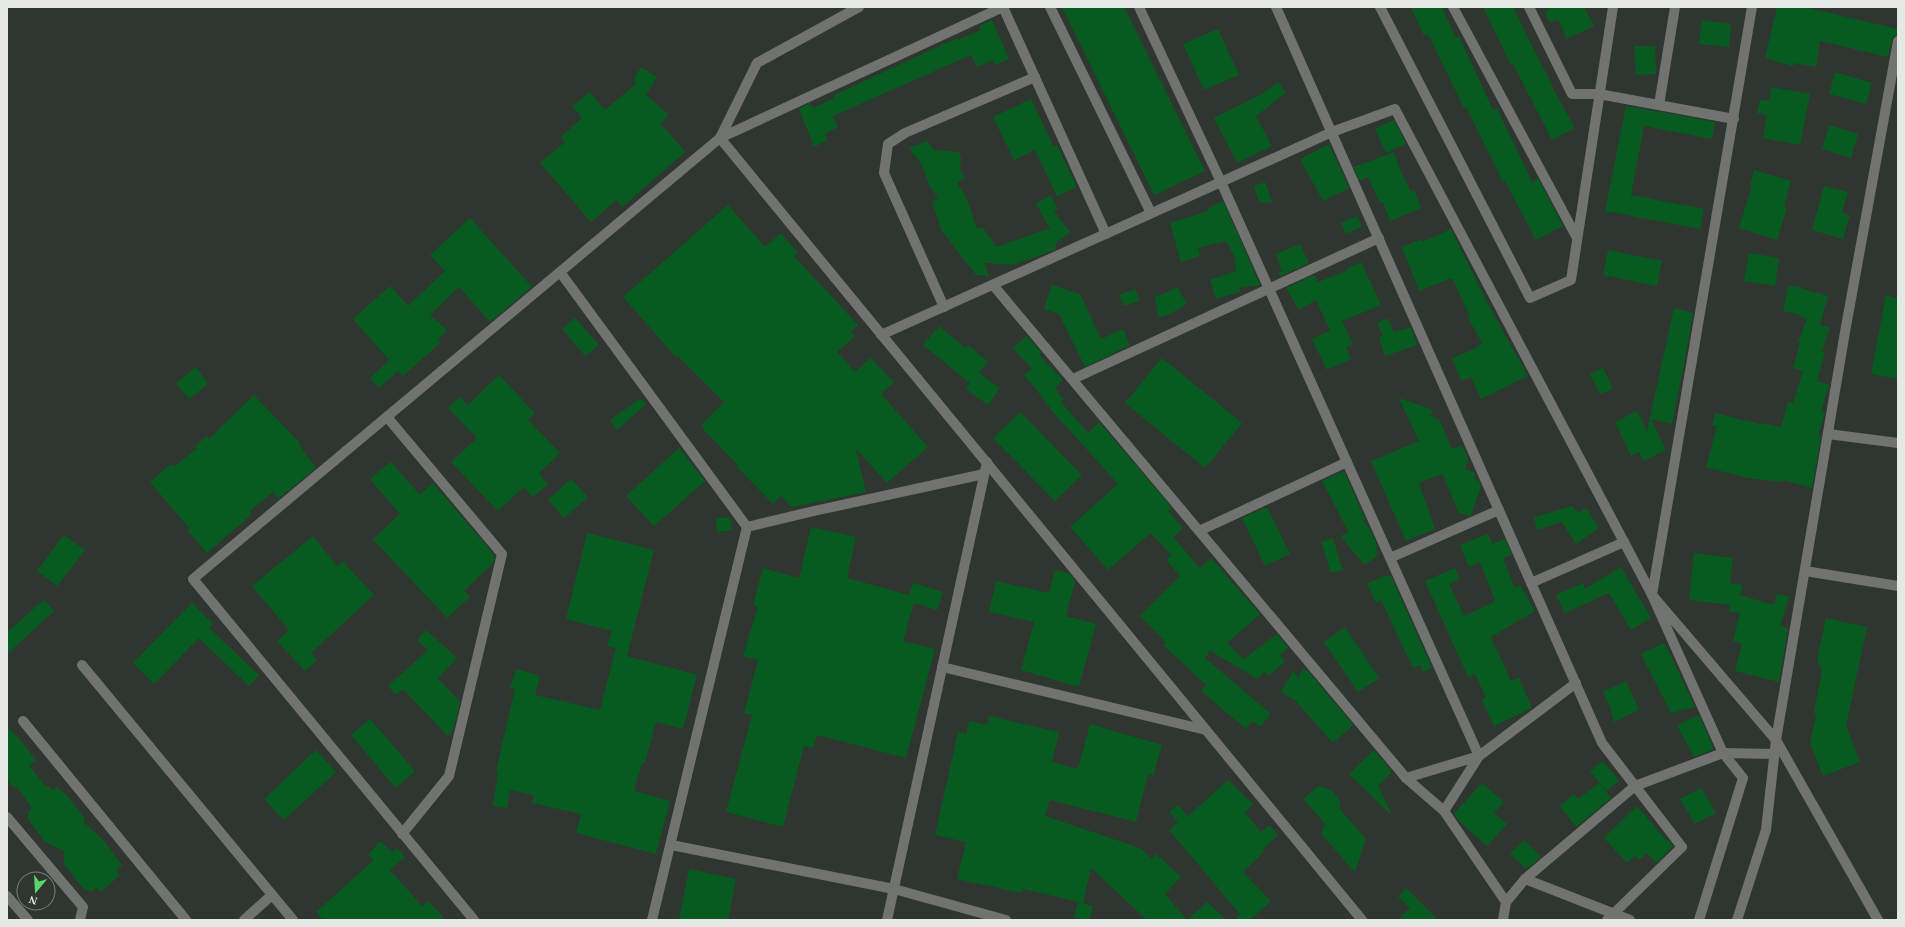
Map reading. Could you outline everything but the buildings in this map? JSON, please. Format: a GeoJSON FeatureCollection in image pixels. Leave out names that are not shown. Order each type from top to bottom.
{"type":"FeatureCollection","features":[{"type":"Feature","properties":{"kind":"street"},"geometry":{"type":"LineString","coordinates":[[720,138],[757,62],[859,7]]}},
{"type":"Feature","properties":{"kind":"street"},"geometry":{"type":"LineString","coordinates":[[474,920],[193,579],[720,138],[1003,7],[1106,234]]}},
{"type":"Feature","properties":{"kind":"street"},"geometry":{"type":"LineString","coordinates":[[1050,7],[1151,213]]}},
{"type":"Feature","properties":{"kind":"street"},"geometry":{"type":"LineString","coordinates":[[1139,7],[1221,182],[1479,756]]}},
{"type":"Feature","properties":{"kind":"street"},"geometry":{"type":"LineString","coordinates":[[1276,7],[1602,743],[1682,847],[1610,917]]}},
{"type":"Feature","properties":{"kind":"street"},"geometry":{"type":"LineString","coordinates":[[1380,7],[1530,298],[1570,280],[1613,7]]}},
{"type":"Feature","properties":{"kind":"street"},"geometry":{"type":"LineString","coordinates":[[1453,7],[1577,238]]}},
{"type":"Feature","properties":{"kind":"street"},"geometry":{"type":"LineString","coordinates":[[1529,7],[1572,94],[1599,94],[1734,119]]}},
{"type":"Feature","properties":{"kind":"street"},"geometry":{"type":"LineString","coordinates":[[1659,105],[1675,7]]}},
{"type":"Feature","properties":{"kind":"street"},"geometry":{"type":"LineString","coordinates":[[1652,595],[1752,7]]}},
{"type":"Feature","properties":{"kind":"street"},"geometry":{"type":"LineString","coordinates":[[1737,920],[1766,830],[1776,740],[1828,434],[1898,41]]}},
{"type":"Feature","properties":{"kind":"street"},"geometry":{"type":"LineString","coordinates":[[944,307],[884,173],[888,144],[905,134],[1035,77]]}},
{"type":"Feature","properties":{"kind":"street"},"geometry":{"type":"LineString","coordinates":[[881,335],[1332,132],[1395,109],[1652,595],[1724,753],[1743,778],[1699,920]]}},
{"type":"Feature","properties":{"kind":"street"},"geometry":{"type":"LineString","coordinates":[[720,138],[1362,920]]}},
{"type":"Feature","properties":{"kind":"street"},"geometry":{"type":"LineString","coordinates":[[1073,380],[1379,238]]}},
{"type":"Feature","properties":{"kind":"street"},"geometry":{"type":"LineString","coordinates":[[560,272],[748,527]]}},
{"type":"Feature","properties":{"kind":"street"},"geometry":{"type":"LineString","coordinates":[[993,285],[1406,778],[1444,811],[1506,902]]}},
{"type":"Feature","properties":{"kind":"street"},"geometry":{"type":"LineString","coordinates":[[386,417],[502,554],[449,776],[402,834]]}},
{"type":"Feature","properties":{"kind":"street"},"geometry":{"type":"LineString","coordinates":[[1828,434],[1898,443]]}},
{"type":"Feature","properties":{"kind":"street"},"geometry":{"type":"LineString","coordinates":[[887,920],[987,462]]}},
{"type":"Feature","properties":{"kind":"street"},"geometry":{"type":"LineString","coordinates":[[1199,531],[1347,462]]}},
{"type":"Feature","properties":{"kind":"street"},"geometry":{"type":"LineString","coordinates":[[748,527],[984,474]]}},
{"type":"Feature","properties":{"kind":"street"},"geometry":{"type":"LineString","coordinates":[[1390,558],[1499,510]]}},
{"type":"Feature","properties":{"kind":"street"},"geometry":{"type":"LineString","coordinates":[[652,920],[748,527]]}},
{"type":"Feature","properties":{"kind":"street"},"geometry":{"type":"LineString","coordinates":[[1532,583],[1624,542]]}},
{"type":"Feature","properties":{"kind":"street"},"geometry":{"type":"LineString","coordinates":[[1805,571],[1898,586]]}},
{"type":"Feature","properties":{"kind":"street"},"geometry":{"type":"LineString","coordinates":[[1652,595],[1776,740],[1878,920]]}},
{"type":"Feature","properties":{"kind":"street"},"geometry":{"type":"LineString","coordinates":[[82,665],[293,920]]}},
{"type":"Feature","properties":{"kind":"street"},"geometry":{"type":"LineString","coordinates":[[942,667],[1206,730]]}},
{"type":"Feature","properties":{"kind":"street"},"geometry":{"type":"LineString","coordinates":[[1406,778],[1479,756],[1576,683]]}},
{"type":"Feature","properties":{"kind":"street"},"geometry":{"type":"LineString","coordinates":[[23,720],[186,920]]}},
{"type":"Feature","properties":{"kind":"street"},"geometry":{"type":"LineString","coordinates":[[1502,920],[1506,902],[1525,880],[1635,786],[1724,753],[1775,754]]}},
{"type":"Feature","properties":{"kind":"street"},"geometry":{"type":"LineString","coordinates":[[1444,811],[1479,756]]}},
{"type":"Feature","properties":{"kind":"street"},"geometry":{"type":"LineString","coordinates":[[7,817],[83,907],[80,920]]}},
{"type":"Feature","properties":{"kind":"street"},"geometry":{"type":"LineString","coordinates":[[671,845],[894,889],[1006,920]]}},
{"type":"Feature","properties":{"kind":"street"},"geometry":{"type":"LineString","coordinates":[[1525,880],[1610,917],[1630,920]]}},
{"type":"Feature","properties":{"kind":"street"},"geometry":{"type":"LineString","coordinates":[[244,920],[272,895]]}},
{"type":"Feature","properties":{"kind":"street"},"geometry":{"type":"LineString","coordinates":[[7,896],[28,920]]}}]}
